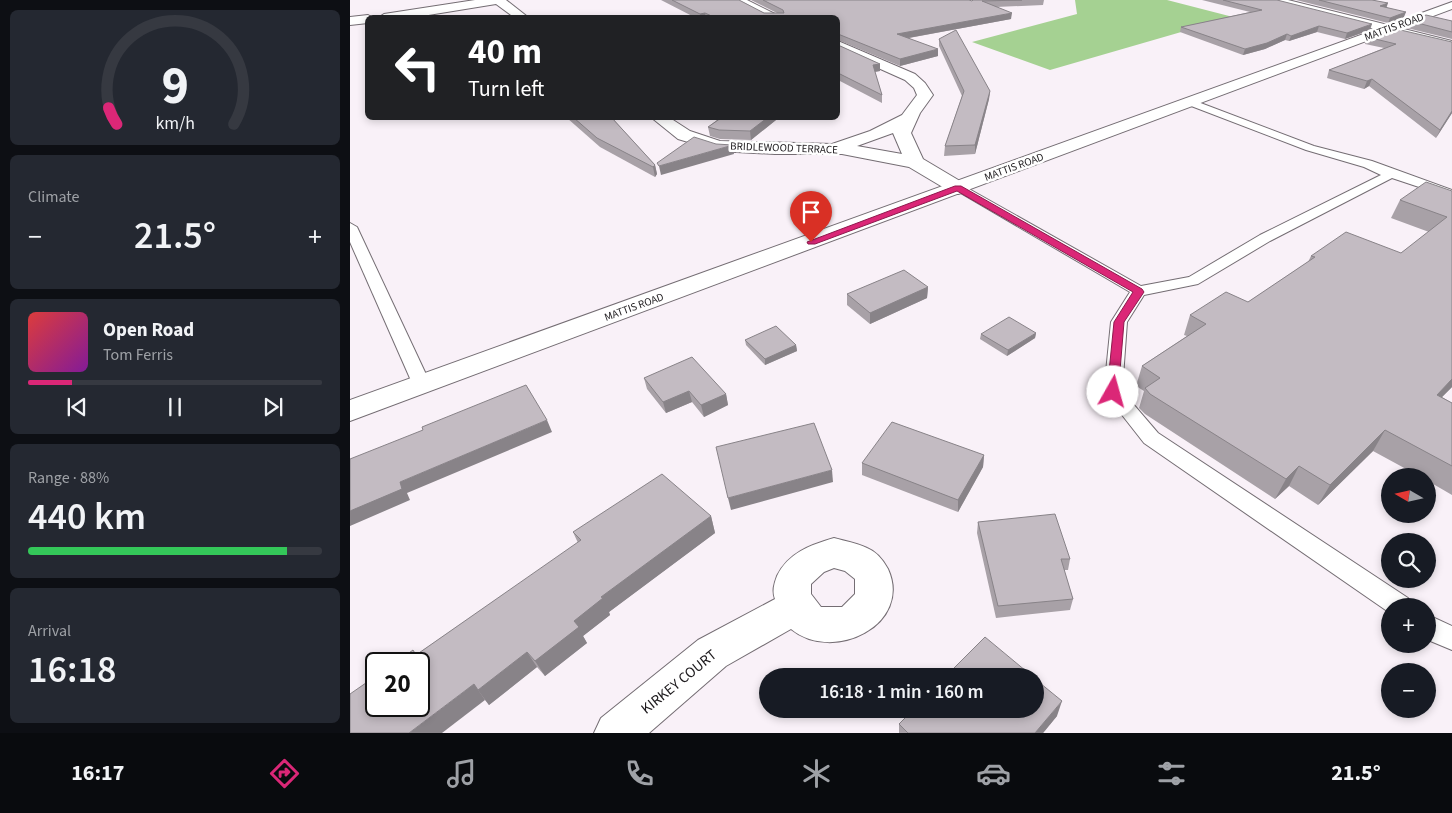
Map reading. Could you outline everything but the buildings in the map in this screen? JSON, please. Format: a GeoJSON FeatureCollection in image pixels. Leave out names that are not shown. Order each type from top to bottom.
{"type":"FeatureCollection","features":[{"type":"Feature","properties":{"kind":"street"},"geometry":{"type":"LineString","coordinates":[[403,15],[498,0],[519,15]]}},
{"type":"Feature","properties":{"kind":"street"},"geometry":{"type":"LineString","coordinates":[[737,0],[770,15]]}},
{"type":"Feature","properties":{"kind":"street"},"geometry":{"type":"LineString","coordinates":[[1274,0],[1452,45]]}},
{"type":"Feature","properties":{"kind":"street","name":"MATTIS ROAD"},"geometry":{"type":"LineString","coordinates":[[350,411],[1452,5]]}},
{"type":"Feature","properties":{"kind":"street"},"geometry":{"type":"LineString","coordinates":[[350,21],[365,19]]}},
{"type":"Feature","properties":{"kind":"street"},"geometry":{"type":"LineString","coordinates":[[840,45],[910,77],[920,86],[925,95],[909,118],[902,133],[915,162],[958,188]]}},
{"type":"Feature","properties":{"kind":"street"},"geometry":{"type":"LineString","coordinates":[[828,149],[876,136],[909,118]]}},
{"type":"Feature","properties":{"kind":"street","name":"BRIDLEWOOD TERRACE"},"geometry":{"type":"LineString","coordinates":[[663,120],[684,135],[718,146],[842,149],[915,162]]}},
{"type":"Feature","properties":{"kind":"street","name":"KIRKEY COURT"},"geometry":{"type":"LineString","coordinates":[[616,733],[712,653],[798,606]]}},
{"type":"Feature","properties":{"kind":"lane"},"geometry":{"type":"LineString","coordinates":[[1190,102],[1310,148],[1368,164],[1452,194]]}},
{"type":"Feature","properties":{"kind":"lane"},"geometry":{"type":"LineString","coordinates":[[958,188],[1138,292],[1193,281],[1265,238],[1387,177],[1386,172]]}},
{"type":"Feature","properties":{"kind":"lane"},"geometry":{"type":"LineString","coordinates":[[350,227],[422,385]]}},
{"type":"Feature","properties":{"kind":"lane"},"geometry":{"type":"LineString","coordinates":[[1138,292],[1119,322],[1113,392],[1151,438],[1387,598]]}},
{"type":"Feature","properties":{"kind":"lane"},"geometry":{"type":"LineString","coordinates":[[1436,632],[1452,638]]}},
{"type":"Feature","properties":{"kind":"green space"},"geometry":{"type":"Polygon","coordinates":[[[1075,0],[1167,0],[1233,17],[1050,70],[972,42],[1077,14],[1075,0]]]}},
{"type":"Feature","properties":{"kind":"route"},"geometry":{"type":"LineString","coordinates":[[811,242],[958,188],[1138,292],[1119,322],[1113,392]]}}]}
